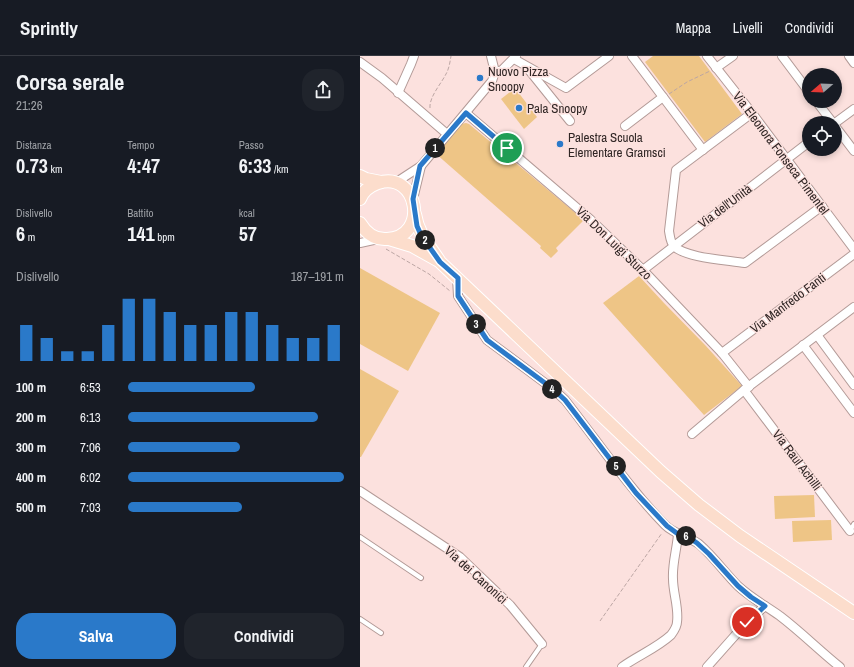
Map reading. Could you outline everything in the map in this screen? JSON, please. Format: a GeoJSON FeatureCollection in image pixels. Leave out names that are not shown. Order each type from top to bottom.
{"type":"FeatureCollection","features":[{"type":"Feature","properties":{"kind":"main road"},"geometry":{"type":"LineString","coordinates":[[360,176],[366,179],[395,183],[408,192],[413,199],[417,226],[421,235],[440,262]]}},
{"type":"Feature","properties":{"kind":"main road"},"geometry":{"type":"LineString","coordinates":[[360,199],[366,190],[381,182]]}},
{"type":"Feature","properties":{"kind":"main road"},"geometry":{"type":"LineString","coordinates":[[384,242],[399,237],[407,231],[415,214]]}},
{"type":"Feature","properties":{"kind":"main road"},"geometry":{"type":"LineString","coordinates":[[360,223],[371,235],[384,242],[412,246],[440,262],[661,472],[699,505],[740,536],[854,613]]}},
{"type":"Feature","properties":{"kind":"street"},"geometry":{"type":"LineString","coordinates":[[398,93],[414,56]]}},
{"type":"Feature","properties":{"kind":"street"},"geometry":{"type":"LineString","coordinates":[[395,183],[420,166],[492,81],[495,72],[491,56]]}},
{"type":"Feature","properties":{"kind":"street"},"geometry":{"type":"LineString","coordinates":[[526,67],[566,88],[609,56]]}},
{"type":"Feature","properties":{"kind":"street"},"geometry":{"type":"LineString","coordinates":[[632,56],[703,150]]}},
{"type":"Feature","properties":{"kind":"street","name":"Via Eleonora Fonseca Pimentel"},"geometry":{"type":"LineString","coordinates":[[707,56],[752,113],[854,250]]}},
{"type":"Feature","properties":{"kind":"street"},"geometry":{"type":"LineString","coordinates":[[716,68],[733,56]]}},
{"type":"Feature","properties":{"kind":"street"},"geometry":{"type":"LineString","coordinates":[[782,56],[802,83]]}},
{"type":"Feature","properties":{"kind":"street"},"geometry":{"type":"LineString","coordinates":[[849,56],[854,63]]}},
{"type":"Feature","properties":{"kind":"street"},"geometry":{"type":"LineString","coordinates":[[495,72],[502,70],[515,58],[526,67],[570,121]]}},
{"type":"Feature","properties":{"kind":"street"},"geometry":{"type":"LineString","coordinates":[[360,62],[382,78],[447,134]]}},
{"type":"Feature","properties":{"kind":"street"},"geometry":{"type":"LineString","coordinates":[[625,126],[663,97]]}},
{"type":"Feature","properties":{"kind":"street"},"geometry":{"type":"LineString","coordinates":[[821,108],[828,116]]}},
{"type":"Feature","properties":{"kind":"street"},"geometry":{"type":"LineString","coordinates":[[842,118],[854,109]]}},
{"type":"Feature","properties":{"kind":"street","name":"Via Don Luigi Sturzo"},"geometry":{"type":"LineString","coordinates":[[466,113],[590,219],[643,270],[722,353],[747,388]]}},
{"type":"Feature","properties":{"kind":"street"},"geometry":{"type":"LineString","coordinates":[[752,113],[676,170],[669,231],[673,245],[687,254],[746,263],[822,206]]}},
{"type":"Feature","properties":{"kind":"street"},"geometry":{"type":"LineString","coordinates":[[842,135],[854,151]]}},
{"type":"Feature","properties":{"kind":"street","name":"Via dell'Unità"},"geometry":{"type":"LineString","coordinates":[[643,270],[673,245],[802,147]]}},
{"type":"Feature","properties":{"kind":"street"},"geometry":{"type":"LineString","coordinates":[[413,199],[420,166]]}},
{"type":"Feature","properties":{"kind":"street"},"geometry":{"type":"LineString","coordinates":[[360,243],[384,242]]}},
{"type":"Feature","properties":{"kind":"street","name":"Via Manfredo Fanti"},"geometry":{"type":"LineString","coordinates":[[722,353],[854,254]]}},
{"type":"Feature","properties":{"kind":"street"},"geometry":{"type":"LineString","coordinates":[[458,278],[458,296],[487,340],[553,389],[565,400],[636,493],[667,526],[678,534],[688,537],[697,543],[738,586],[791,625],[840,667]]}},
{"type":"Feature","properties":{"kind":"street"},"geometry":{"type":"LineString","coordinates":[[692,434],[747,388],[854,307]]}},
{"type":"Feature","properties":{"kind":"street"},"geometry":{"type":"LineString","coordinates":[[817,335],[854,385]]}},
{"type":"Feature","properties":{"kind":"street"},"geometry":{"type":"LineString","coordinates":[[803,346],[851,403],[854,413]]}},
{"type":"Feature","properties":{"kind":"street","name":"Via Raul Achilli"},"geometry":{"type":"LineString","coordinates":[[747,388],[852,527]]}},
{"type":"Feature","properties":{"kind":"street","name":"Via dei Canonici"},"geometry":{"type":"LineString","coordinates":[[360,490],[460,557],[510,605],[542,644]]}},
{"type":"Feature","properties":{"kind":"street"},"geometry":{"type":"LineString","coordinates":[[622,667],[634,658],[664,641],[676,628],[678,620],[672,582],[672,570],[678,545],[678,534]]}},
{"type":"Feature","properties":{"kind":"street"},"geometry":{"type":"LineString","coordinates":[[707,667],[747,622],[765,606]]}},
{"type":"Feature","properties":{"kind":"lane"},"geometry":{"type":"LineString","coordinates":[[360,537],[421,578]]}},
{"type":"Feature","properties":{"kind":"lane"},"geometry":{"type":"LineString","coordinates":[[360,619],[381,633]]}},
{"type":"Feature","properties":{"kind":"lane"},"geometry":{"type":"LineString","coordinates":[[526,667],[542,644]]}},
{"type":"Feature","properties":{"kind":"path"},"geometry":{"type":"LineString","coordinates":[[430,109],[429,104],[431,98],[447,73],[451,56]]}},
{"type":"Feature","properties":{"kind":"path"},"geometry":{"type":"LineString","coordinates":[[663,97],[687,82],[716,68]]}},
{"type":"Feature","properties":{"kind":"path"},"geometry":{"type":"LineString","coordinates":[[384,242],[458,296]]}},
{"type":"Feature","properties":{"kind":"path"},"geometry":{"type":"LineString","coordinates":[[600,621],[667,526]]}},
{"type":"Feature","properties":{"kind":"shaded area"},"geometry":{"type":"Polygon","coordinates":[[[653,56],[699,56],[742,114],[705,142],[645,62],[653,56]]]}},
{"type":"Feature","properties":{"kind":"shaded area","name":"Pala Snoopy"},"geometry":{"type":"Polygon","coordinates":[[[515,88],[537,117],[524,129],[501,99],[515,88]]]}},
{"type":"Feature","properties":{"kind":"shaded area"},"geometry":{"type":"Polygon","coordinates":[[[466,123],[584,220],[556,248],[558,251],[551,258],[540,248],[541,246],[435,153],[461,124],[466,123]]]}},
{"type":"Feature","properties":{"kind":"shaded area"},"geometry":{"type":"Polygon","coordinates":[[[360,268],[440,313],[408,371],[360,344],[360,268]]]}},
{"type":"Feature","properties":{"kind":"shaded area"},"geometry":{"type":"Polygon","coordinates":[[[639,276],[742,386],[704,415],[603,303],[639,276]]]}},
{"type":"Feature","properties":{"kind":"shaded area"},"geometry":{"type":"Polygon","coordinates":[[[360,369],[399,391],[361,457],[360,457],[360,369]]]}},
{"type":"Feature","properties":{"kind":"shaded area"},"geometry":{"type":"Polygon","coordinates":[[[814,495],[815,517],[775,519],[774,496],[814,495]]]}},
{"type":"Feature","properties":{"kind":"shaded area"},"geometry":{"type":"Polygon","coordinates":[[[831,520],[832,540],[793,542],[792,521],[831,520]]]}},
{"type":"Feature","properties":{"kind":"place","name":"Nuovo Pizza Snoopy"},"geometry":{"type":"Point","coordinates":[480,78]}},
{"type":"Feature","properties":{"kind":"place","name":"Pala Snoopy"},"geometry":{"type":"Point","coordinates":[519,108]}},
{"type":"Feature","properties":{"kind":"place","name":"Palestra Scuola Elementare Gramsci"},"geometry":{"type":"Point","coordinates":[560,144]}},
{"type":"Feature","properties":{"kind":"route"},"geometry":{"type":"LineString","coordinates":[[507,148],[466,113],[420,166],[413,199],[417,226],[421,235],[440,262],[458,278],[458,296],[487,340],[553,389],[565,400],[636,493],[667,526],[678,534],[688,537],[697,543],[738,586],[765,606],[747,622]]}}]}
